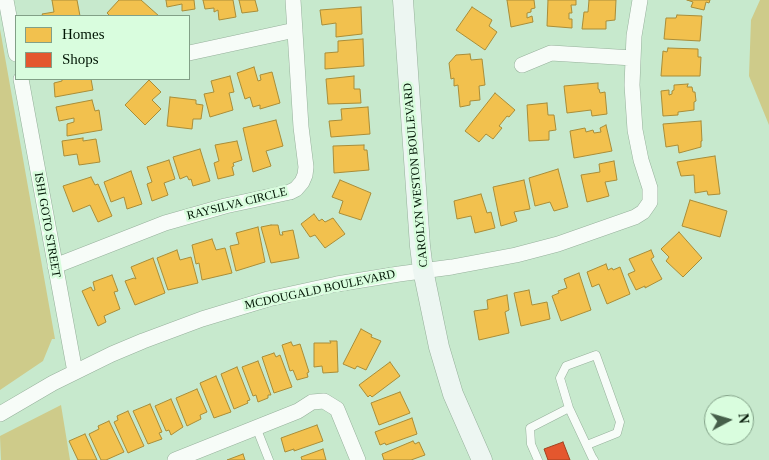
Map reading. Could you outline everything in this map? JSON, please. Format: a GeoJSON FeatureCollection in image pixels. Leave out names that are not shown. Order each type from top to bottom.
{"type":"FeatureCollection","features":[{"type":"Feature","properties":{"kind":"street"},"geometry":{"type":"LineString","coordinates":[[6,0],[15,49]]}},
{"type":"Feature","properties":{"kind":"street","name":"RAYSILVA CIRCLE"},"geometry":{"type":"LineString","coordinates":[[55,266],[165,223],[296,189],[305,175],[306,167],[301,127],[293,0]]}},
{"type":"Feature","properties":{"kind":"street","name":"CAROLYN WESTON BOULEVARD"},"geometry":{"type":"LineString","coordinates":[[402,0],[420,246],[424,270],[439,347],[453,394],[482,460]]}},
{"type":"Feature","properties":{"kind":"street"},"geometry":{"type":"LineString","coordinates":[[522,64],[551,53],[633,58],[634,36],[640,0]]}},
{"type":"Feature","properties":{"kind":"street"},"geometry":{"type":"LineString","coordinates":[[190,53],[294,30]]}},
{"type":"Feature","properties":{"kind":"street","name":"MCDOUGALD BOULEVARD"},"geometry":{"type":"LineString","coordinates":[[0,414],[53,382],[143,341],[202,319],[258,302],[337,284],[485,262],[558,244],[635,217],[643,212],[650,202],[650,188],[641,160],[635,130],[632,85],[633,58]]}},
{"type":"Feature","properties":{"kind":"street","name":"ISHI GOTO STREET"},"geometry":{"type":"LineString","coordinates":[[21,80],[75,372]]}},
{"type":"Feature","properties":{"kind":"street"},"geometry":{"type":"LineString","coordinates":[[179,459],[298,411],[312,402],[324,402],[337,409],[358,460]]}},
{"type":"Feature","properties":{"kind":"lane"},"geometry":{"type":"LineString","coordinates":[[586,445],[617,433],[620,422],[596,355],[566,366],[560,378],[569,408],[586,445],[594,460]]}},
{"type":"Feature","properties":{"kind":"lane"},"geometry":{"type":"LineString","coordinates":[[538,460],[531,444],[530,428],[569,408]]}},
{"type":"Feature","properties":{"kind":"lane"},"geometry":{"type":"LineString","coordinates":[[256,428],[269,460]]}},
{"type":"Feature","properties":{"kind":"shaded area"},"geometry":{"type":"Polygon","coordinates":[[[760,0],[769,0],[769,125],[749,76],[751,20],[760,0]]]}},
{"type":"Feature","properties":{"kind":"shaded area"},"geometry":{"type":"Polygon","coordinates":[[[0,29],[55,339],[52,339],[43,361],[0,390],[0,29]]]}},
{"type":"Feature","properties":{"kind":"shaded area"},"geometry":{"type":"Polygon","coordinates":[[[61,405],[70,460],[1,460],[0,436],[61,405]]]}},
{"type":"Feature","properties":{"kind":"building: Homes"},"geometry":{"type":"Polygon","coordinates":[[[52,0],[77,0],[80,15],[42,14],[54,12],[52,0]]]}},
{"type":"Feature","properties":{"kind":"building: Homes"},"geometry":{"type":"Polygon","coordinates":[[[119,0],[141,0],[158,15],[109,15],[107,13],[119,0]]]}},
{"type":"Feature","properties":{"kind":"building: Homes"},"geometry":{"type":"Polygon","coordinates":[[[166,0],[194,0],[195,9],[182,11],[182,4],[167,7],[166,0]]]}},
{"type":"Feature","properties":{"kind":"building: Homes"},"geometry":{"type":"Polygon","coordinates":[[[203,0],[233,0],[236,17],[219,20],[218,10],[214,12],[214,8],[205,9],[203,0]]]}},
{"type":"Feature","properties":{"kind":"building: Homes"},"geometry":{"type":"Polygon","coordinates":[[[239,0],[255,0],[258,11],[242,13],[239,0]]]}},
{"type":"Feature","properties":{"kind":"building: Homes"},"geometry":{"type":"Polygon","coordinates":[[[507,0],[534,0],[535,8],[527,13],[527,18],[532,16],[533,22],[511,27],[507,0]]]}},
{"type":"Feature","properties":{"kind":"building: Homes"},"geometry":{"type":"Polygon","coordinates":[[[548,0],[576,0],[576,5],[571,5],[572,13],[569,13],[569,19],[572,19],[572,28],[547,26],[548,0]]]}},
{"type":"Feature","properties":{"kind":"building: Homes"},"geometry":{"type":"Polygon","coordinates":[[[589,0],[616,0],[615,20],[606,21],[606,29],[582,29],[584,12],[588,12],[589,0]]]}},
{"type":"Feature","properties":{"kind":"building: Homes"},"geometry":{"type":"Polygon","coordinates":[[[687,0],[710,0],[709,3],[706,2],[704,10],[691,7],[693,2],[687,0]]]}},
{"type":"Feature","properties":{"kind":"building: Homes"},"geometry":{"type":"Polygon","coordinates":[[[361,7],[362,34],[336,37],[336,23],[322,25],[320,10],[361,7]]]}},
{"type":"Feature","properties":{"kind":"building: Homes"},"geometry":{"type":"Polygon","coordinates":[[[472,7],[492,20],[489,26],[497,32],[485,50],[456,30],[472,7]]]}},
{"type":"Feature","properties":{"kind":"building: Homes"},"geometry":{"type":"Polygon","coordinates":[[[677,15],[702,16],[700,41],[664,39],[666,18],[676,18],[677,15]]]}},
{"type":"Feature","properties":{"kind":"building: Homes"},"geometry":{"type":"Polygon","coordinates":[[[363,39],[364,66],[325,69],[325,53],[338,52],[338,41],[363,39]]]}},
{"type":"Feature","properties":{"kind":"building: Homes"},"geometry":{"type":"Polygon","coordinates":[[[668,48],[698,49],[698,57],[701,57],[700,76],[661,76],[663,51],[667,52],[668,48]]]}},
{"type":"Feature","properties":{"kind":"building: Homes"},"geometry":{"type":"Polygon","coordinates":[[[470,54],[471,60],[482,59],[485,85],[479,86],[480,100],[470,101],[470,105],[460,107],[458,85],[454,86],[454,78],[451,79],[449,63],[456,55],[470,54]]]}},
{"type":"Feature","properties":{"kind":"building: Homes"},"geometry":{"type":"Polygon","coordinates":[[[254,67],[258,81],[261,80],[260,75],[272,72],[280,103],[260,109],[260,105],[253,107],[250,97],[245,99],[237,73],[254,67]]]}},
{"type":"Feature","properties":{"kind":"building: Homes"},"geometry":{"type":"Polygon","coordinates":[[[230,76],[234,92],[229,93],[233,110],[210,117],[204,94],[214,92],[211,81],[230,76]]]}},
{"type":"Feature","properties":{"kind":"building: Homes"},"geometry":{"type":"Polygon","coordinates":[[[354,76],[354,89],[360,89],[361,103],[328,104],[326,79],[354,76]]]}},
{"type":"Feature","properties":{"kind":"building: Homes"},"geometry":{"type":"Polygon","coordinates":[[[91,80],[93,90],[55,97],[54,83],[91,80]]]}},
{"type":"Feature","properties":{"kind":"building: Homes"},"geometry":{"type":"Polygon","coordinates":[[[149,80],[161,92],[152,100],[161,109],[145,125],[125,105],[149,80]]]}},
{"type":"Feature","properties":{"kind":"building: Homes"},"geometry":{"type":"Polygon","coordinates":[[[598,83],[600,93],[605,92],[607,114],[592,116],[591,110],[567,113],[564,86],[598,83]]]}},
{"type":"Feature","properties":{"kind":"building: Homes"},"geometry":{"type":"Polygon","coordinates":[[[688,84],[687,87],[692,87],[693,92],[695,92],[694,110],[678,112],[678,115],[663,116],[661,91],[669,90],[669,95],[674,90],[674,85],[688,84]]]}},
{"type":"Feature","properties":{"kind":"building: Homes"},"geometry":{"type":"Polygon","coordinates":[[[495,93],[515,110],[499,126],[502,128],[493,139],[486,134],[479,142],[465,131],[495,93]]]}},
{"type":"Feature","properties":{"kind":"building: Homes"},"geometry":{"type":"Polygon","coordinates":[[[170,97],[196,100],[196,104],[203,105],[201,119],[193,119],[192,129],[167,126],[170,97]]]}},
{"type":"Feature","properties":{"kind":"building: Homes"},"geometry":{"type":"Polygon","coordinates":[[[92,100],[95,111],[99,110],[102,130],[67,136],[67,124],[74,122],[74,118],[59,121],[56,107],[92,100]]]}},
{"type":"Feature","properties":{"kind":"building: Homes"},"geometry":{"type":"Polygon","coordinates":[[[547,103],[548,115],[554,115],[556,130],[549,131],[549,140],[529,141],[527,105],[547,103]]]}},
{"type":"Feature","properties":{"kind":"building: Homes"},"geometry":{"type":"Polygon","coordinates":[[[368,107],[370,134],[331,137],[329,121],[342,120],[341,109],[368,107]]]}},
{"type":"Feature","properties":{"kind":"building: Homes"},"geometry":{"type":"Polygon","coordinates":[[[276,120],[283,146],[266,151],[271,166],[253,172],[243,128],[276,120]]]}},
{"type":"Feature","properties":{"kind":"building: Homes"},"geometry":{"type":"Polygon","coordinates":[[[701,121],[701,147],[679,153],[678,145],[666,147],[663,124],[701,121]]]}},
{"type":"Feature","properties":{"kind":"building: Homes"},"geometry":{"type":"Polygon","coordinates":[[[606,125],[612,151],[574,158],[570,131],[585,128],[586,132],[593,130],[594,133],[601,132],[600,128],[606,125]]]}},
{"type":"Feature","properties":{"kind":"building: Homes"},"geometry":{"type":"Polygon","coordinates":[[[83,138],[83,141],[96,139],[100,162],[79,165],[77,154],[64,156],[62,141],[83,138]]]}},
{"type":"Feature","properties":{"kind":"building: Homes"},"geometry":{"type":"Polygon","coordinates":[[[237,141],[242,160],[233,163],[234,175],[218,179],[214,163],[219,161],[215,145],[237,141]]]}},
{"type":"Feature","properties":{"kind":"building: Homes"},"geometry":{"type":"Polygon","coordinates":[[[364,145],[364,150],[367,150],[369,170],[334,173],[333,146],[364,145]]]}},
{"type":"Feature","properties":{"kind":"building: Homes"},"geometry":{"type":"Polygon","coordinates":[[[200,149],[210,181],[193,186],[191,179],[189,180],[187,176],[180,179],[173,157],[200,149]]]}},
{"type":"Feature","properties":{"kind":"building: Homes"},"geometry":{"type":"Polygon","coordinates":[[[715,156],[720,194],[708,195],[707,191],[695,193],[694,175],[681,176],[677,162],[715,156]]]}},
{"type":"Feature","properties":{"kind":"building: Homes"},"geometry":{"type":"Polygon","coordinates":[[[169,160],[175,179],[164,183],[168,195],[152,201],[147,184],[152,182],[147,167],[169,160]]]}},
{"type":"Feature","properties":{"kind":"building: Homes"},"geometry":{"type":"Polygon","coordinates":[[[614,161],[617,180],[605,182],[609,196],[587,202],[581,175],[600,172],[599,164],[614,161]]]}},
{"type":"Feature","properties":{"kind":"building: Homes"},"geometry":{"type":"Polygon","coordinates":[[[558,169],[568,207],[554,211],[550,202],[535,206],[529,178],[558,169]]]}},
{"type":"Feature","properties":{"kind":"building: Homes"},"geometry":{"type":"Polygon","coordinates":[[[131,171],[142,204],[127,209],[124,197],[111,202],[104,182],[131,171]]]}},
{"type":"Feature","properties":{"kind":"building: Homes"},"geometry":{"type":"Polygon","coordinates":[[[91,177],[95,185],[98,184],[112,216],[98,222],[90,205],[73,212],[63,186],[91,177]]]}},
{"type":"Feature","properties":{"kind":"building: Homes"},"geometry":{"type":"Polygon","coordinates":[[[340,180],[371,193],[361,220],[339,213],[343,201],[332,197],[340,180]]]}},
{"type":"Feature","properties":{"kind":"building: Homes"},"geometry":{"type":"Polygon","coordinates":[[[524,180],[530,209],[514,212],[517,221],[501,226],[493,187],[524,180]]]}},
{"type":"Feature","properties":{"kind":"building: Homes"},"geometry":{"type":"Polygon","coordinates":[[[481,194],[487,213],[491,212],[495,228],[475,233],[471,216],[457,219],[454,201],[481,194]]]}},
{"type":"Feature","properties":{"kind":"building: Homes"},"geometry":{"type":"Polygon","coordinates":[[[690,200],[727,211],[720,237],[682,226],[690,200]]]}},
{"type":"Feature","properties":{"kind":"building: Homes"},"geometry":{"type":"Polygon","coordinates":[[[314,214],[319,221],[322,219],[325,222],[333,218],[345,234],[325,248],[315,235],[310,237],[301,224],[314,214]]]}},
{"type":"Feature","properties":{"kind":"building: Homes"},"geometry":{"type":"Polygon","coordinates":[[[278,225],[280,235],[283,235],[282,232],[293,230],[299,258],[271,263],[261,227],[278,225]]]}},
{"type":"Feature","properties":{"kind":"building: Homes"},"geometry":{"type":"Polygon","coordinates":[[[258,227],[265,262],[236,271],[230,246],[239,244],[236,233],[258,227]]]}},
{"type":"Feature","properties":{"kind":"building: Homes"},"geometry":{"type":"Polygon","coordinates":[[[679,232],[702,258],[683,277],[666,261],[669,257],[661,249],[679,232]]]}},
{"type":"Feature","properties":{"kind":"building: Homes"},"geometry":{"type":"Polygon","coordinates":[[[212,239],[216,250],[225,248],[232,273],[202,280],[199,263],[196,264],[192,245],[212,239]]]}},
{"type":"Feature","properties":{"kind":"building: Homes"},"geometry":{"type":"Polygon","coordinates":[[[177,250],[180,260],[191,257],[198,283],[168,290],[157,258],[177,250]]]}},
{"type":"Feature","properties":{"kind":"building: Homes"},"geometry":{"type":"Polygon","coordinates":[[[651,250],[654,257],[651,259],[662,279],[645,288],[645,286],[636,290],[628,274],[635,271],[629,259],[651,250]]]}},
{"type":"Feature","properties":{"kind":"building: Homes"},"geometry":{"type":"Polygon","coordinates":[[[153,258],[165,293],[135,305],[125,281],[136,279],[131,267],[153,258]]]}},
{"type":"Feature","properties":{"kind":"building: Homes"},"geometry":{"type":"Polygon","coordinates":[[[606,264],[608,270],[620,267],[630,294],[607,304],[599,284],[592,287],[587,272],[606,264]]]}},
{"type":"Feature","properties":{"kind":"building: Homes"},"geometry":{"type":"Polygon","coordinates":[[[579,273],[591,310],[561,321],[552,296],[559,293],[558,291],[567,288],[564,279],[579,273]]]}},
{"type":"Feature","properties":{"kind":"building: Homes"},"geometry":{"type":"Polygon","coordinates":[[[112,275],[118,291],[114,292],[120,309],[104,316],[106,322],[98,326],[82,291],[91,287],[93,291],[95,290],[93,282],[112,275]]]}},
{"type":"Feature","properties":{"kind":"building: Homes"},"geometry":{"type":"Polygon","coordinates":[[[529,290],[532,305],[547,302],[550,319],[521,326],[514,293],[529,290]]]}},
{"type":"Feature","properties":{"kind":"building: Homes"},"geometry":{"type":"Polygon","coordinates":[[[507,295],[509,310],[505,312],[509,333],[479,340],[474,311],[488,309],[487,300],[507,295]]]}},
{"type":"Feature","properties":{"kind":"building: Homes"},"geometry":{"type":"Polygon","coordinates":[[[361,329],[372,335],[371,337],[381,341],[366,370],[357,366],[355,369],[343,364],[361,329]]]}},
{"type":"Feature","properties":{"kind":"building: Homes"},"geometry":{"type":"Polygon","coordinates":[[[330,341],[337,341],[338,372],[323,373],[322,366],[314,367],[314,343],[331,343],[330,341]]]}},
{"type":"Feature","properties":{"kind":"building: Homes"},"geometry":{"type":"Polygon","coordinates":[[[291,342],[293,346],[300,344],[309,372],[307,373],[308,377],[297,380],[293,370],[290,371],[282,345],[291,342]]]}},
{"type":"Feature","properties":{"kind":"building: Homes"},"geometry":{"type":"Polygon","coordinates":[[[274,353],[276,357],[280,355],[292,387],[274,393],[262,357],[274,353]]]}},
{"type":"Feature","properties":{"kind":"building: Homes"},"geometry":{"type":"Polygon","coordinates":[[[258,361],[271,395],[258,402],[256,395],[253,396],[242,367],[258,361]]]}},
{"type":"Feature","properties":{"kind":"building: Homes"},"geometry":{"type":"Polygon","coordinates":[[[390,362],[400,376],[372,397],[370,395],[368,397],[359,385],[390,362]]]}},
{"type":"Feature","properties":{"kind":"building: Homes"},"geometry":{"type":"Polygon","coordinates":[[[237,367],[250,400],[247,401],[248,403],[234,409],[221,374],[237,367]]]}},
{"type":"Feature","properties":{"kind":"building: Homes"},"geometry":{"type":"Polygon","coordinates":[[[216,376],[231,412],[214,418],[200,383],[216,376]]]}},
{"type":"Feature","properties":{"kind":"building: Homes"},"geometry":{"type":"Polygon","coordinates":[[[197,389],[207,412],[200,415],[201,419],[187,426],[176,398],[197,389]]]}},
{"type":"Feature","properties":{"kind":"building: Homes"},"geometry":{"type":"Polygon","coordinates":[[[400,392],[410,413],[379,425],[371,403],[400,392]]]}},
{"type":"Feature","properties":{"kind":"building: Homes"},"geometry":{"type":"Polygon","coordinates":[[[171,399],[183,427],[171,435],[169,430],[166,431],[155,406],[171,399]]]}},
{"type":"Feature","properties":{"kind":"building: Homes"},"geometry":{"type":"Polygon","coordinates":[[[150,404],[162,432],[159,433],[162,439],[148,444],[133,411],[150,404]]]}},
{"type":"Feature","properties":{"kind":"building: Homes"},"geometry":{"type":"Polygon","coordinates":[[[128,411],[144,446],[128,453],[114,422],[118,420],[117,416],[128,411]]]}},
{"type":"Feature","properties":{"kind":"building: Homes"},"geometry":{"type":"Polygon","coordinates":[[[412,418],[417,434],[386,445],[385,443],[380,445],[375,432],[412,418]]]}},
{"type":"Feature","properties":{"kind":"building: Homes"},"geometry":{"type":"Polygon","coordinates":[[[109,421],[124,452],[106,460],[101,460],[89,434],[99,429],[98,426],[109,421]]]}},
{"type":"Feature","properties":{"kind":"building: Homes"},"geometry":{"type":"Polygon","coordinates":[[[317,425],[323,441],[294,451],[294,449],[285,452],[281,438],[317,425]]]}},
{"type":"Feature","properties":{"kind":"building: Homes"},"geometry":{"type":"Polygon","coordinates":[[[85,434],[97,460],[78,460],[69,441],[85,434]]]}},
{"type":"Feature","properties":{"kind":"building: Homes"},"geometry":{"type":"Polygon","coordinates":[[[413,441],[415,444],[419,442],[425,455],[411,460],[384,460],[382,454],[413,441]]]}},
{"type":"Feature","properties":{"kind":"building: Homes"},"geometry":{"type":"Polygon","coordinates":[[[323,449],[326,460],[302,460],[301,457],[323,449]]]}},
{"type":"Feature","properties":{"kind":"building: Homes"},"geometry":{"type":"Polygon","coordinates":[[[243,454],[245,460],[227,460],[243,454]]]}},
{"type":"Feature","properties":{"kind":"building: Shops"},"geometry":{"type":"Polygon","coordinates":[[[563,442],[570,460],[548,460],[544,449],[563,442]]]}}]}
